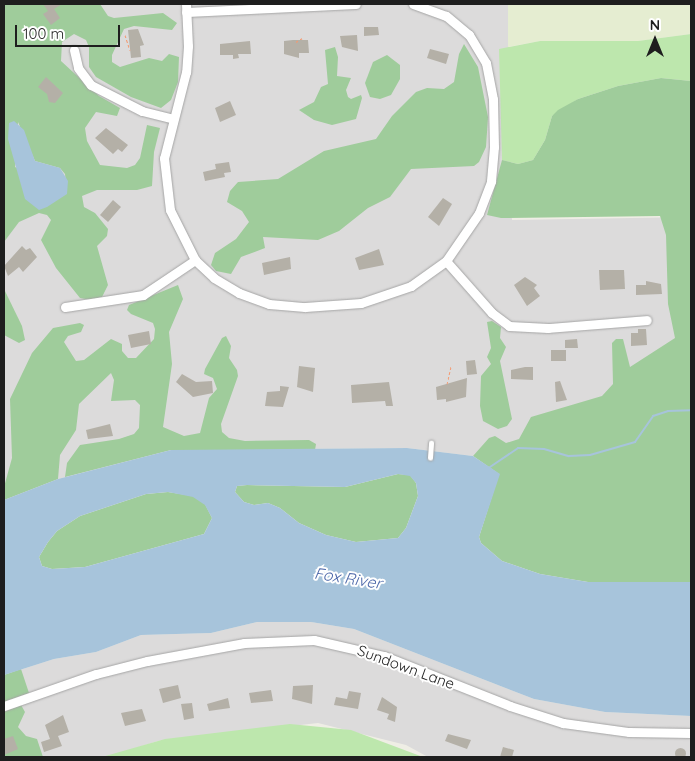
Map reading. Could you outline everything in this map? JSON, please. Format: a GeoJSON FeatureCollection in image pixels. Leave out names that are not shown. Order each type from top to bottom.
{"type":"FeatureCollection","features":[{"type":"Feature","properties":{"kind":"street"},"geometry":{"type":"LineString","coordinates":[[356,4],[186,8],[188,57],[164,158],[165,184],[170,210],[195,260],[214,278],[239,293],[269,304],[305,308],[380,299],[411,286],[446,262],[479,213],[491,182],[494,147],[493,99],[486,62],[469,34],[446,16],[414,4]]}},
{"type":"Feature","properties":{"kind":"street"},"geometry":{"type":"LineString","coordinates":[[74,50],[78,68],[91,85],[142,111],[173,119]]}},
{"type":"Feature","properties":{"kind":"street"},"geometry":{"type":"LineString","coordinates":[[65,308],[143,295],[195,260]]}},
{"type":"Feature","properties":{"kind":"street"},"geometry":{"type":"LineString","coordinates":[[446,262],[492,314],[510,326],[548,328],[647,320]]}},
{"type":"Feature","properties":{"kind":"street","name":"Sundown Lane"},"geometry":{"type":"LineString","coordinates":[[4,706],[96,674],[147,661],[244,643],[314,640],[384,656],[510,706],[563,723],[629,732],[691,733]]}},
{"type":"Feature","properties":{"kind":"lane"},"geometry":{"type":"LineString","coordinates":[[430,443],[430,458]]}},
{"type":"Feature","properties":{"kind":"path"},"geometry":{"type":"LineString","coordinates":[[125,35],[130,50]]}},
{"type":"Feature","properties":{"kind":"path"},"geometry":{"type":"LineString","coordinates":[[296,42],[304,37]]}},
{"type":"Feature","properties":{"kind":"path"},"geometry":{"type":"LineString","coordinates":[[447,384],[451,366]]}},
{"type":"Feature","properties":{"kind":"shaded area"},"geometry":{"type":"Polygon","coordinates":[[[4,4],[508,4],[512,220],[691,217],[691,398],[473,456],[407,448],[171,450],[58,479],[4,500],[4,4]]]}},
{"type":"Feature","properties":{"kind":"shaded area"},"geometry":{"type":"Polygon","coordinates":[[[257,622],[311,622],[354,629],[534,699],[605,712],[691,716],[691,757],[428,757],[406,745],[318,723],[158,741],[107,757],[4,757],[4,675],[54,659],[96,652],[141,635],[211,633],[257,622]]]}},
{"type":"Feature","properties":{"kind":"green space"},"geometry":{"type":"Polygon","coordinates":[[[4,4],[100,4],[108,16],[114,18],[163,13],[177,23],[172,30],[134,26],[124,29],[112,55],[112,62],[120,67],[149,58],[162,61],[169,54],[179,57],[178,82],[171,100],[161,108],[131,97],[96,77],[89,67],[89,47],[86,40],[74,34],[62,42],[61,61],[99,96],[120,108],[117,116],[96,112],[85,128],[87,141],[100,165],[127,168],[135,165],[140,158],[147,125],[160,128],[154,152],[152,186],[137,190],[97,190],[82,196],[84,207],[95,213],[108,229],[107,236],[97,246],[108,285],[102,297],[91,300],[80,298],[56,268],[41,240],[51,220],[47,215],[39,213],[19,222],[4,242],[4,4]],[[18,122],[15,167],[67,194],[65,174],[60,168],[35,161],[18,122]]]}},
{"type":"Feature","properties":{"kind":"green space"},"geometry":{"type":"Polygon","coordinates":[[[508,4],[691,4],[691,34],[638,41],[540,41],[508,47],[508,4]]]}},
{"type":"Feature","properties":{"kind":"green space"},"geometry":{"type":"Polygon","coordinates":[[[691,34],[691,81],[661,78],[618,86],[578,99],[552,116],[545,140],[533,160],[518,164],[502,160],[499,49],[540,41],[638,41],[691,34]]]}},
{"type":"Feature","properties":{"kind":"green space"},"geometry":{"type":"Polygon","coordinates":[[[464,44],[478,67],[488,117],[486,147],[479,162],[474,166],[411,169],[390,197],[368,208],[339,231],[318,240],[263,237],[265,248],[241,257],[231,274],[216,271],[211,265],[215,253],[236,239],[249,222],[242,211],[227,202],[230,191],[238,182],[278,179],[324,151],[376,139],[392,116],[416,92],[427,88],[444,89],[454,82],[459,54],[464,44]]]}},
{"type":"Feature","properties":{"kind":"green space"},"geometry":{"type":"Polygon","coordinates":[[[335,47],[338,57],[337,76],[351,78],[346,90],[348,97],[351,99],[361,95],[362,98],[356,119],[332,125],[314,120],[299,110],[314,102],[321,87],[328,84],[325,50],[335,47]]]}},
{"type":"Feature","properties":{"kind":"green space"},"geometry":{"type":"Polygon","coordinates":[[[387,55],[400,65],[400,79],[391,95],[380,99],[370,97],[365,83],[373,62],[387,55]]]}},
{"type":"Feature","properties":{"kind":"green space"},"geometry":{"type":"Polygon","coordinates":[[[661,78],[691,81],[691,582],[588,582],[540,574],[502,561],[481,543],[479,537],[499,474],[473,456],[489,438],[495,436],[506,443],[519,439],[531,417],[602,396],[613,384],[612,343],[616,339],[623,339],[630,367],[675,338],[668,304],[666,235],[660,216],[501,218],[487,215],[502,160],[518,164],[533,160],[545,140],[552,116],[558,110],[578,99],[618,86],[661,78]]]}},
{"type":"Feature","properties":{"kind":"green space"},"geometry":{"type":"Polygon","coordinates":[[[178,285],[183,299],[169,332],[172,364],[163,427],[184,436],[200,433],[209,398],[217,389],[213,378],[204,374],[205,369],[222,338],[226,336],[231,346],[229,358],[237,370],[238,376],[221,424],[222,432],[229,438],[245,441],[309,440],[316,444],[315,450],[171,450],[65,477],[67,463],[80,445],[119,439],[134,434],[139,428],[140,405],[135,400],[111,401],[114,380],[111,373],[79,404],[76,430],[60,455],[58,479],[4,500],[4,487],[12,458],[10,399],[32,353],[53,328],[80,323],[84,325],[81,332],[68,336],[64,342],[76,361],[84,360],[111,339],[122,344],[122,351],[128,358],[136,358],[154,339],[155,329],[153,323],[131,314],[127,310],[129,305],[178,285]]]}},
{"type":"Feature","properties":{"kind":"green space"},"geometry":{"type":"Polygon","coordinates":[[[4,289],[22,326],[25,340],[19,343],[4,335],[4,289]]]}},
{"type":"Feature","properties":{"kind":"green space"},"geometry":{"type":"Polygon","coordinates":[[[492,321],[501,327],[500,338],[506,347],[500,361],[512,419],[507,426],[498,429],[483,421],[480,406],[481,376],[491,364],[487,357],[491,348],[487,322],[492,321]]]}},
{"type":"Feature","properties":{"kind":"green space"},"geometry":{"type":"Polygon","coordinates":[[[398,474],[410,475],[416,483],[418,496],[406,528],[398,538],[356,542],[326,535],[299,523],[280,508],[268,503],[254,505],[244,502],[235,492],[237,486],[247,485],[345,487],[398,474]]]}},
{"type":"Feature","properties":{"kind":"green space"},"geometry":{"type":"Polygon","coordinates":[[[168,492],[193,496],[205,504],[212,518],[204,534],[85,567],[52,569],[42,566],[39,557],[48,542],[57,531],[80,516],[146,494],[168,492]]]}},
{"type":"Feature","properties":{"kind":"green space"},"geometry":{"type":"Polygon","coordinates":[[[21,669],[29,693],[4,702],[4,675],[21,669]]]}},
{"type":"Feature","properties":{"kind":"green space"},"geometry":{"type":"Polygon","coordinates":[[[21,705],[25,712],[18,727],[26,736],[37,739],[43,757],[4,757],[4,712],[21,705]]]}},
{"type":"Feature","properties":{"kind":"green space"},"geometry":{"type":"Polygon","coordinates":[[[290,724],[351,730],[423,757],[102,757],[165,739],[290,724]]]}},
{"type":"Feature","properties":{"kind":"water"},"geometry":{"type":"Polygon","coordinates":[[[14,121],[24,130],[35,161],[60,168],[68,181],[67,194],[39,210],[25,199],[8,139],[9,123],[14,121]]]}},
{"type":"Feature","properties":{"kind":"water","name":"Fox River"},"geometry":{"type":"Polygon","coordinates":[[[407,448],[473,456],[500,474],[479,537],[481,543],[502,561],[540,574],[588,582],[691,582],[691,716],[605,712],[534,699],[354,629],[311,622],[257,622],[211,633],[141,635],[96,652],[54,659],[4,675],[4,500],[58,479],[171,450],[407,448]],[[398,474],[345,487],[247,485],[237,486],[235,492],[244,502],[254,505],[268,503],[280,508],[299,523],[326,535],[356,542],[398,538],[406,528],[418,496],[416,483],[410,476],[398,474]],[[168,492],[146,494],[80,516],[57,531],[48,542],[39,557],[42,566],[52,569],[85,567],[204,534],[212,518],[205,505],[193,497],[168,492]]]}},
{"type":"Feature","properties":{"kind":"building"},"geometry":{"type":"Polygon","coordinates":[[[43,4],[62,4],[54,9],[60,18],[51,25],[43,14],[48,11],[43,4]]]}},
{"type":"Feature","properties":{"kind":"building"},"geometry":{"type":"Polygon","coordinates":[[[364,27],[378,27],[379,35],[364,36],[364,27]]]}},
{"type":"Feature","properties":{"kind":"building"},"geometry":{"type":"Polygon","coordinates":[[[138,29],[144,45],[140,46],[141,57],[131,58],[128,30],[138,29]]]}},
{"type":"Feature","properties":{"kind":"building"},"geometry":{"type":"Polygon","coordinates":[[[357,35],[358,51],[342,47],[340,36],[357,35]]]}},
{"type":"Feature","properties":{"kind":"building"},"geometry":{"type":"Polygon","coordinates":[[[308,40],[309,53],[299,53],[299,58],[284,54],[284,41],[308,40]]]}},
{"type":"Feature","properties":{"kind":"building"},"geometry":{"type":"Polygon","coordinates":[[[250,41],[251,54],[238,54],[239,58],[233,59],[233,55],[220,55],[220,44],[250,41]]]}},
{"type":"Feature","properties":{"kind":"building"},"geometry":{"type":"Polygon","coordinates":[[[430,49],[449,54],[446,64],[427,58],[430,49]]]}},
{"type":"Feature","properties":{"kind":"building"},"geometry":{"type":"Polygon","coordinates":[[[46,77],[63,93],[55,103],[49,102],[47,94],[38,87],[46,77]]]}},
{"type":"Feature","properties":{"kind":"building"},"geometry":{"type":"Polygon","coordinates":[[[230,101],[236,115],[220,122],[215,108],[230,101]]]}},
{"type":"Feature","properties":{"kind":"building"},"geometry":{"type":"Polygon","coordinates":[[[106,128],[128,145],[122,152],[118,149],[113,154],[95,138],[106,128]]]}},
{"type":"Feature","properties":{"kind":"building"},"geometry":{"type":"Polygon","coordinates":[[[229,162],[231,172],[224,173],[225,177],[205,181],[203,172],[216,169],[215,164],[229,162]]]}},
{"type":"Feature","properties":{"kind":"building"},"geometry":{"type":"Polygon","coordinates":[[[443,198],[452,204],[439,226],[428,217],[443,198]]]}},
{"type":"Feature","properties":{"kind":"building"},"geometry":{"type":"Polygon","coordinates":[[[113,200],[121,207],[108,222],[100,215],[113,200]]]}},
{"type":"Feature","properties":{"kind":"building"},"geometry":{"type":"Polygon","coordinates":[[[22,246],[26,250],[30,248],[37,257],[23,272],[19,267],[8,276],[4,266],[22,246]]]}},
{"type":"Feature","properties":{"kind":"building"},"geometry":{"type":"Polygon","coordinates":[[[379,249],[384,265],[359,270],[355,258],[379,249]]]}},
{"type":"Feature","properties":{"kind":"building"},"geometry":{"type":"Polygon","coordinates":[[[290,257],[291,269],[264,275],[262,263],[290,257]]]}},
{"type":"Feature","properties":{"kind":"building"},"geometry":{"type":"Polygon","coordinates":[[[599,270],[624,270],[625,289],[600,290],[599,270]]]}},
{"type":"Feature","properties":{"kind":"building"},"geometry":{"type":"Polygon","coordinates":[[[525,277],[537,285],[534,288],[540,296],[527,306],[514,285],[525,277]]]}},
{"type":"Feature","properties":{"kind":"building"},"geometry":{"type":"Polygon","coordinates":[[[646,281],[661,284],[662,294],[636,295],[636,285],[646,285],[646,281]]]}},
{"type":"Feature","properties":{"kind":"building"},"geometry":{"type":"Polygon","coordinates":[[[638,329],[646,329],[647,345],[631,346],[631,333],[638,333],[638,329]]]}},
{"type":"Feature","properties":{"kind":"building"},"geometry":{"type":"Polygon","coordinates":[[[149,331],[151,344],[131,348],[128,335],[149,331]]]}},
{"type":"Feature","properties":{"kind":"building"},"geometry":{"type":"Polygon","coordinates":[[[577,339],[578,348],[565,348],[565,340],[577,339]]]}},
{"type":"Feature","properties":{"kind":"building"},"geometry":{"type":"Polygon","coordinates":[[[551,350],[566,350],[566,361],[551,361],[551,350]]]}},
{"type":"Feature","properties":{"kind":"building"},"geometry":{"type":"Polygon","coordinates":[[[475,360],[477,374],[467,375],[466,361],[475,360]]]}},
{"type":"Feature","properties":{"kind":"building"},"geometry":{"type":"Polygon","coordinates":[[[299,366],[315,368],[313,392],[297,387],[299,366]]]}},
{"type":"Feature","properties":{"kind":"building"},"geometry":{"type":"Polygon","coordinates":[[[533,367],[533,380],[511,379],[511,370],[533,367]]]}},
{"type":"Feature","properties":{"kind":"building"},"geometry":{"type":"Polygon","coordinates":[[[182,374],[196,382],[212,381],[213,393],[193,397],[176,382],[182,374]]]}},
{"type":"Feature","properties":{"kind":"building"},"geometry":{"type":"Polygon","coordinates":[[[467,378],[466,397],[446,402],[446,399],[437,400],[436,387],[467,378]]]}},
{"type":"Feature","properties":{"kind":"building"},"geometry":{"type":"Polygon","coordinates":[[[560,381],[567,400],[556,402],[555,382],[560,381]]]}},
{"type":"Feature","properties":{"kind":"building"},"geometry":{"type":"Polygon","coordinates":[[[389,382],[393,406],[386,406],[385,401],[352,403],[351,385],[389,382]]]}},
{"type":"Feature","properties":{"kind":"building"},"geometry":{"type":"Polygon","coordinates":[[[280,386],[289,387],[283,407],[265,406],[267,392],[280,391],[280,386]]]}},
{"type":"Feature","properties":{"kind":"building"},"geometry":{"type":"Polygon","coordinates":[[[110,424],[113,436],[88,439],[86,430],[110,424]]]}},
{"type":"Feature","properties":{"kind":"building"},"geometry":{"type":"Polygon","coordinates":[[[178,685],[181,698],[163,703],[159,689],[178,685]]]}},
{"type":"Feature","properties":{"kind":"building"},"geometry":{"type":"Polygon","coordinates":[[[313,685],[312,704],[292,699],[293,686],[313,685]]]}},
{"type":"Feature","properties":{"kind":"building"},"geometry":{"type":"Polygon","coordinates":[[[271,690],[273,701],[251,703],[249,693],[271,690]]]}},
{"type":"Feature","properties":{"kind":"building"},"geometry":{"type":"Polygon","coordinates":[[[349,691],[361,693],[358,709],[334,705],[336,697],[347,699],[349,691]]]}},
{"type":"Feature","properties":{"kind":"building"},"geometry":{"type":"Polygon","coordinates":[[[382,697],[397,707],[395,722],[387,719],[389,714],[377,710],[382,697]]]}},
{"type":"Feature","properties":{"kind":"building"},"geometry":{"type":"Polygon","coordinates":[[[228,698],[230,708],[209,711],[207,704],[228,698]]]}},
{"type":"Feature","properties":{"kind":"building"},"geometry":{"type":"Polygon","coordinates":[[[192,703],[194,718],[184,720],[181,704],[192,703]]]}},
{"type":"Feature","properties":{"kind":"building"},"geometry":{"type":"Polygon","coordinates":[[[142,709],[146,721],[125,726],[121,713],[142,709]]]}},
{"type":"Feature","properties":{"kind":"building"},"geometry":{"type":"Polygon","coordinates":[[[63,715],[69,732],[58,736],[62,746],[44,752],[41,742],[50,739],[45,725],[63,715]]]}},
{"type":"Feature","properties":{"kind":"building"},"geometry":{"type":"Polygon","coordinates":[[[448,734],[471,740],[467,749],[445,741],[448,734]]]}},
{"type":"Feature","properties":{"kind":"building"},"geometry":{"type":"Polygon","coordinates":[[[13,736],[18,749],[4,755],[4,739],[13,736]]]}},
{"type":"Feature","properties":{"kind":"building"},"geometry":{"type":"Polygon","coordinates":[[[503,747],[514,750],[512,757],[500,757],[503,747]]]}},
{"type":"Feature","properties":{"kind":"building"},"geometry":{"type":"Polygon","coordinates":[[[678,748],[682,748],[685,753],[684,757],[678,758],[675,755],[675,751],[678,748]]]}},
{"type":"Feature","properties":{"kind":"waterway"},"geometry":{"type":"LineString","coordinates":[[490,467],[518,448],[544,449],[569,456],[590,455],[635,442],[653,416],[668,411],[691,410]]}}]}
